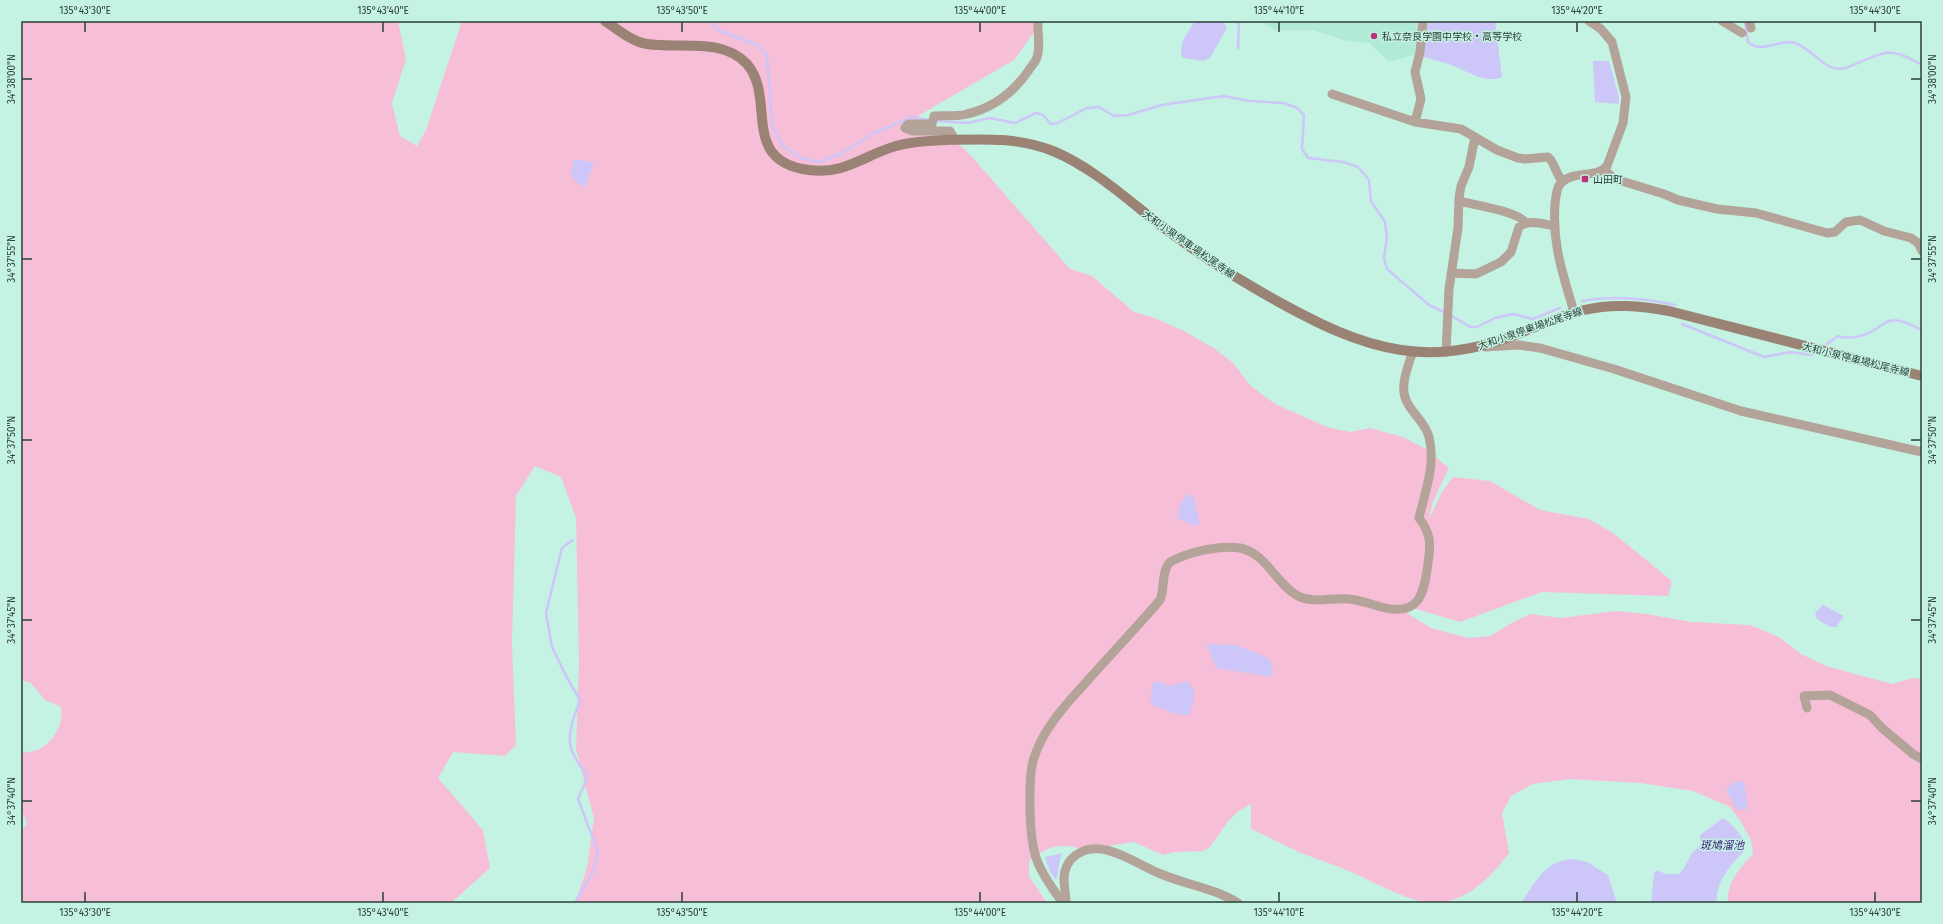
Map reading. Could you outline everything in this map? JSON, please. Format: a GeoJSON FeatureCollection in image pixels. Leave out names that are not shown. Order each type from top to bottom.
{"type":"FeatureCollection","features":[{"type":"Feature","properties":{"kind":"main road","name":"大和小泉停車場松尾寺線"},"geometry":{"type":"LineString","coordinates":[[605,21],[644,44],[701,46],[718,48],[734,54],[748,65],[755,79],[759,94],[762,126],[769,147],[778,158],[795,168],[819,171],[839,170],[897,145],[913,142],[984,139],[1014,140],[1054,151],[1095,175],[1201,256],[1235,278],[1306,317],[1356,340],[1378,346],[1413,351],[1446,352],[1471,348],[1510,336],[1574,312],[1601,307],[1617,306],[1663,310],[1922,376]]}},
{"type":"Feature","properties":{"kind":"street"},"geometry":{"type":"LineString","coordinates":[[956,140],[950,131],[913,131],[905,128],[908,124],[967,115],[991,106],[1012,90],[1021,81],[1037,58],[1039,44],[1037,33],[1038,21]]}},
{"type":"Feature","properties":{"kind":"street"},"geometry":{"type":"LineString","coordinates":[[1415,122],[1421,99],[1415,72],[1420,52],[1423,21]]}},
{"type":"Feature","properties":{"kind":"street"},"geometry":{"type":"LineString","coordinates":[[1574,312],[1555,243],[1554,226],[1556,198],[1559,185],[1562,181],[1572,176],[1604,170],[1610,161],[1623,123],[1626,98],[1612,42],[1601,29],[1589,21]]}},
{"type":"Feature","properties":{"kind":"street"},"geometry":{"type":"LineString","coordinates":[[1722,21],[1742,33]]}},
{"type":"Feature","properties":{"kind":"street"},"geometry":{"type":"LineString","coordinates":[[1332,94],[1415,122],[1461,129],[1497,150],[1518,158],[1525,159],[1548,157],[1553,163],[1556,173],[1562,181]]}},
{"type":"Feature","properties":{"kind":"street"},"geometry":{"type":"LineString","coordinates":[[1446,352],[1451,272],[1458,228],[1461,186],[1470,167],[1475,137]]}},
{"type":"Feature","properties":{"kind":"street"},"geometry":{"type":"LineString","coordinates":[[1604,170],[1615,179],[1664,194],[1678,200],[1717,209],[1756,213],[1827,233],[1835,232],[1842,224],[1850,221],[1864,221],[1884,231],[1912,238],[1918,243],[1922,251]]}},
{"type":"Feature","properties":{"kind":"street"},"geometry":{"type":"LineString","coordinates":[[1459,202],[1513,215],[1523,219],[1526,223]]}},
{"type":"Feature","properties":{"kind":"street"},"geometry":{"type":"LineString","coordinates":[[1451,272],[1476,274],[1501,262],[1511,252],[1519,227],[1526,223],[1554,226]]}},
{"type":"Feature","properties":{"kind":"street"},"geometry":{"type":"LineString","coordinates":[[1471,348],[1519,345],[1540,348],[1614,369],[1741,411],[1922,452]]}},
{"type":"Feature","properties":{"kind":"street"},"geometry":{"type":"LineString","coordinates":[[1063,903],[1044,877],[1034,854],[1030,819],[1031,772],[1033,761],[1041,741],[1065,705],[1160,600],[1163,592],[1166,567],[1170,562],[1211,549],[1228,547],[1242,549],[1253,553],[1288,589],[1306,599],[1349,599],[1397,610],[1414,606],[1418,600],[1426,579],[1431,544],[1429,534],[1419,518],[1432,461],[1429,436],[1425,427],[1404,396],[1404,379],[1413,351]]}},
{"type":"Feature","properties":{"kind":"street"},"geometry":{"type":"LineString","coordinates":[[1807,708],[1804,696],[1830,695],[1870,715],[1882,728],[1913,754],[1922,759]]}},
{"type":"Feature","properties":{"kind":"street"},"geometry":{"type":"LineString","coordinates":[[1066,903],[1064,878],[1066,868],[1071,859],[1080,852],[1093,849],[1107,850],[1118,854],[1163,875],[1219,892],[1238,903]]}},
{"type":"Feature","properties":{"kind":"shaded area"},"geometry":{"type":"Polygon","coordinates":[[[21,21],[398,21],[406,59],[392,103],[400,136],[417,146],[426,130],[462,21],[1042,21],[1014,60],[918,116],[966,150],[1070,269],[1092,276],[1134,312],[1155,318],[1184,331],[1212,347],[1232,362],[1251,386],[1275,404],[1327,427],[1350,432],[1370,428],[1403,437],[1426,449],[1449,468],[1433,501],[1429,519],[1442,492],[1453,477],[1490,481],[1540,510],[1589,519],[1613,533],[1672,581],[1668,596],[1542,592],[1460,622],[1410,607],[1408,614],[1431,628],[1469,638],[1490,636],[1517,620],[1531,614],[1561,618],[1616,611],[1647,614],[1691,622],[1750,625],[1779,637],[1801,654],[1826,666],[1892,684],[1913,678],[1922,679],[1922,903],[1728,903],[1729,889],[1735,876],[1753,854],[1751,840],[1741,822],[1730,807],[1693,791],[1640,783],[1569,779],[1533,784],[1511,796],[1502,813],[1509,853],[1494,871],[1478,886],[1459,897],[1449,901],[1437,903],[1427,903],[1391,891],[1340,868],[1301,853],[1251,829],[1251,804],[1237,812],[1226,824],[1210,847],[1203,851],[1175,852],[1163,855],[1134,842],[1108,846],[1094,844],[1083,849],[1060,846],[1048,849],[1029,861],[1029,876],[1047,903],[575,903],[587,868],[594,819],[576,749],[579,663],[576,518],[561,477],[535,466],[516,496],[512,644],[516,745],[505,756],[453,752],[438,778],[483,830],[490,868],[451,903],[21,903],[21,831],[27,824],[21,808],[21,753],[37,750],[48,743],[53,738],[59,726],[62,713],[61,707],[45,700],[31,683],[21,680],[21,21]]]}},
{"type":"Feature","properties":{"kind":"shaded area","name":"私立奈良学園中学校・高等学校"},"geometry":{"type":"Polygon","coordinates":[[[1262,21],[1419,21],[1416,54],[1389,62],[1369,43],[1346,41],[1313,30],[1274,30],[1262,21]]]}},
{"type":"Feature","properties":{"kind":"water"},"geometry":{"type":"Polygon","coordinates":[[[1195,21],[1222,21],[1227,28],[1210,58],[1203,61],[1183,58],[1181,54],[1184,39],[1195,21]]]}},
{"type":"Feature","properties":{"kind":"water"},"geometry":{"type":"Polygon","coordinates":[[[1428,21],[1495,21],[1502,77],[1496,79],[1483,78],[1450,65],[1423,57],[1428,21]]]}},
{"type":"Feature","properties":{"kind":"water"},"geometry":{"type":"Polygon","coordinates":[[[1593,61],[1609,61],[1619,97],[1619,104],[1595,102],[1593,61]]]}},
{"type":"Feature","properties":{"kind":"water"},"geometry":{"type":"Polygon","coordinates":[[[574,160],[594,163],[585,186],[582,187],[570,175],[574,160]]]}},
{"type":"Feature","properties":{"kind":"water"},"geometry":{"type":"Polygon","coordinates":[[[1187,494],[1193,496],[1200,523],[1194,526],[1178,518],[1178,508],[1187,494]]]}},
{"type":"Feature","properties":{"kind":"water"},"geometry":{"type":"Polygon","coordinates":[[[1823,605],[1844,616],[1836,627],[1830,627],[1817,619],[1815,613],[1823,605]]]}},
{"type":"Feature","properties":{"kind":"water"},"geometry":{"type":"Polygon","coordinates":[[[1206,644],[1236,645],[1266,657],[1272,663],[1273,671],[1271,677],[1216,668],[1206,644]]]}},
{"type":"Feature","properties":{"kind":"water"},"geometry":{"type":"Polygon","coordinates":[[[1158,681],[1169,686],[1187,681],[1191,685],[1194,697],[1189,715],[1174,713],[1153,706],[1150,700],[1153,683],[1158,681]]]}},
{"type":"Feature","properties":{"kind":"water"},"geometry":{"type":"Polygon","coordinates":[[[1733,782],[1744,782],[1748,809],[1737,810],[1726,790],[1733,782]]]}},
{"type":"Feature","properties":{"kind":"water","name":"斑鳩溜池"},"geometry":{"type":"Polygon","coordinates":[[[1723,818],[1742,837],[1745,846],[1743,852],[1736,859],[1719,885],[1717,903],[1651,903],[1654,873],[1657,870],[1665,874],[1679,874],[1693,851],[1701,844],[1700,835],[1723,818]]]}},
{"type":"Feature","properties":{"kind":"water"},"geometry":{"type":"Polygon","coordinates":[[[1063,853],[1056,880],[1050,872],[1045,857],[1063,853]]]}},
{"type":"Feature","properties":{"kind":"water"},"geometry":{"type":"Polygon","coordinates":[[[1573,859],[1587,862],[1608,875],[1617,903],[1521,903],[1536,881],[1548,868],[1563,860],[1573,859]]]}},
{"type":"Feature","properties":{"kind":"waterway"},"geometry":{"type":"LineString","coordinates":[[711,21],[718,30],[757,45],[767,55],[772,126],[784,147],[801,158],[820,162],[842,153],[874,133],[912,117],[928,120]]}},
{"type":"Feature","properties":{"kind":"waterway"},"geometry":{"type":"LineString","coordinates":[[1234,21],[1239,23],[1238,48]]}},
{"type":"Feature","properties":{"kind":"waterway"},"geometry":{"type":"LineString","coordinates":[[1745,21],[1748,42],[1753,46],[1765,47],[1789,42],[1795,43],[1833,68],[1839,69],[1850,67],[1885,53],[1897,53],[1922,65]]}},
{"type":"Feature","properties":{"kind":"waterway"},"geometry":{"type":"LineString","coordinates":[[935,121],[968,123],[990,118],[1015,123],[1036,113],[1043,115],[1051,124],[1058,123],[1087,108],[1099,107],[1114,116],[1128,115],[1162,105],[1223,96],[1250,101],[1284,103],[1297,108],[1304,115],[1302,149],[1308,158],[1343,162],[1358,167],[1369,180],[1371,201],[1385,222],[1387,238],[1384,258],[1387,269],[1429,305],[1446,313]]}},
{"type":"Feature","properties":{"kind":"waterway"},"geometry":{"type":"LineString","coordinates":[[1582,301],[1606,298],[1629,298],[1675,305]]}},
{"type":"Feature","properties":{"kind":"waterway"},"geometry":{"type":"LineString","coordinates":[[1450,315],[1470,327],[1477,327],[1495,318],[1513,314],[1533,319],[1560,308]]}},
{"type":"Feature","properties":{"kind":"waterway"},"geometry":{"type":"LineString","coordinates":[[1827,344],[1838,336],[1847,338],[1862,335],[1893,320],[1906,323],[1922,330]]}},
{"type":"Feature","properties":{"kind":"waterway"},"geometry":{"type":"LineString","coordinates":[[1682,324],[1764,357],[1790,352],[1812,355]]}},
{"type":"Feature","properties":{"kind":"waterway"},"geometry":{"type":"LineString","coordinates":[[573,540],[562,548],[546,613],[552,647],[580,700],[570,731],[570,740],[574,756],[588,776],[578,799],[598,852],[593,872],[575,903]]}},
{"type":"Feature","properties":{"kind":"place","name":"私立奈良学園中学校・高等学校"},"geometry":{"type":"Point","coordinates":[1374,36]}},
{"type":"Feature","properties":{"kind":"place","name":"山田町"},"geometry":{"type":"Point","coordinates":[1585,179]}}]}
